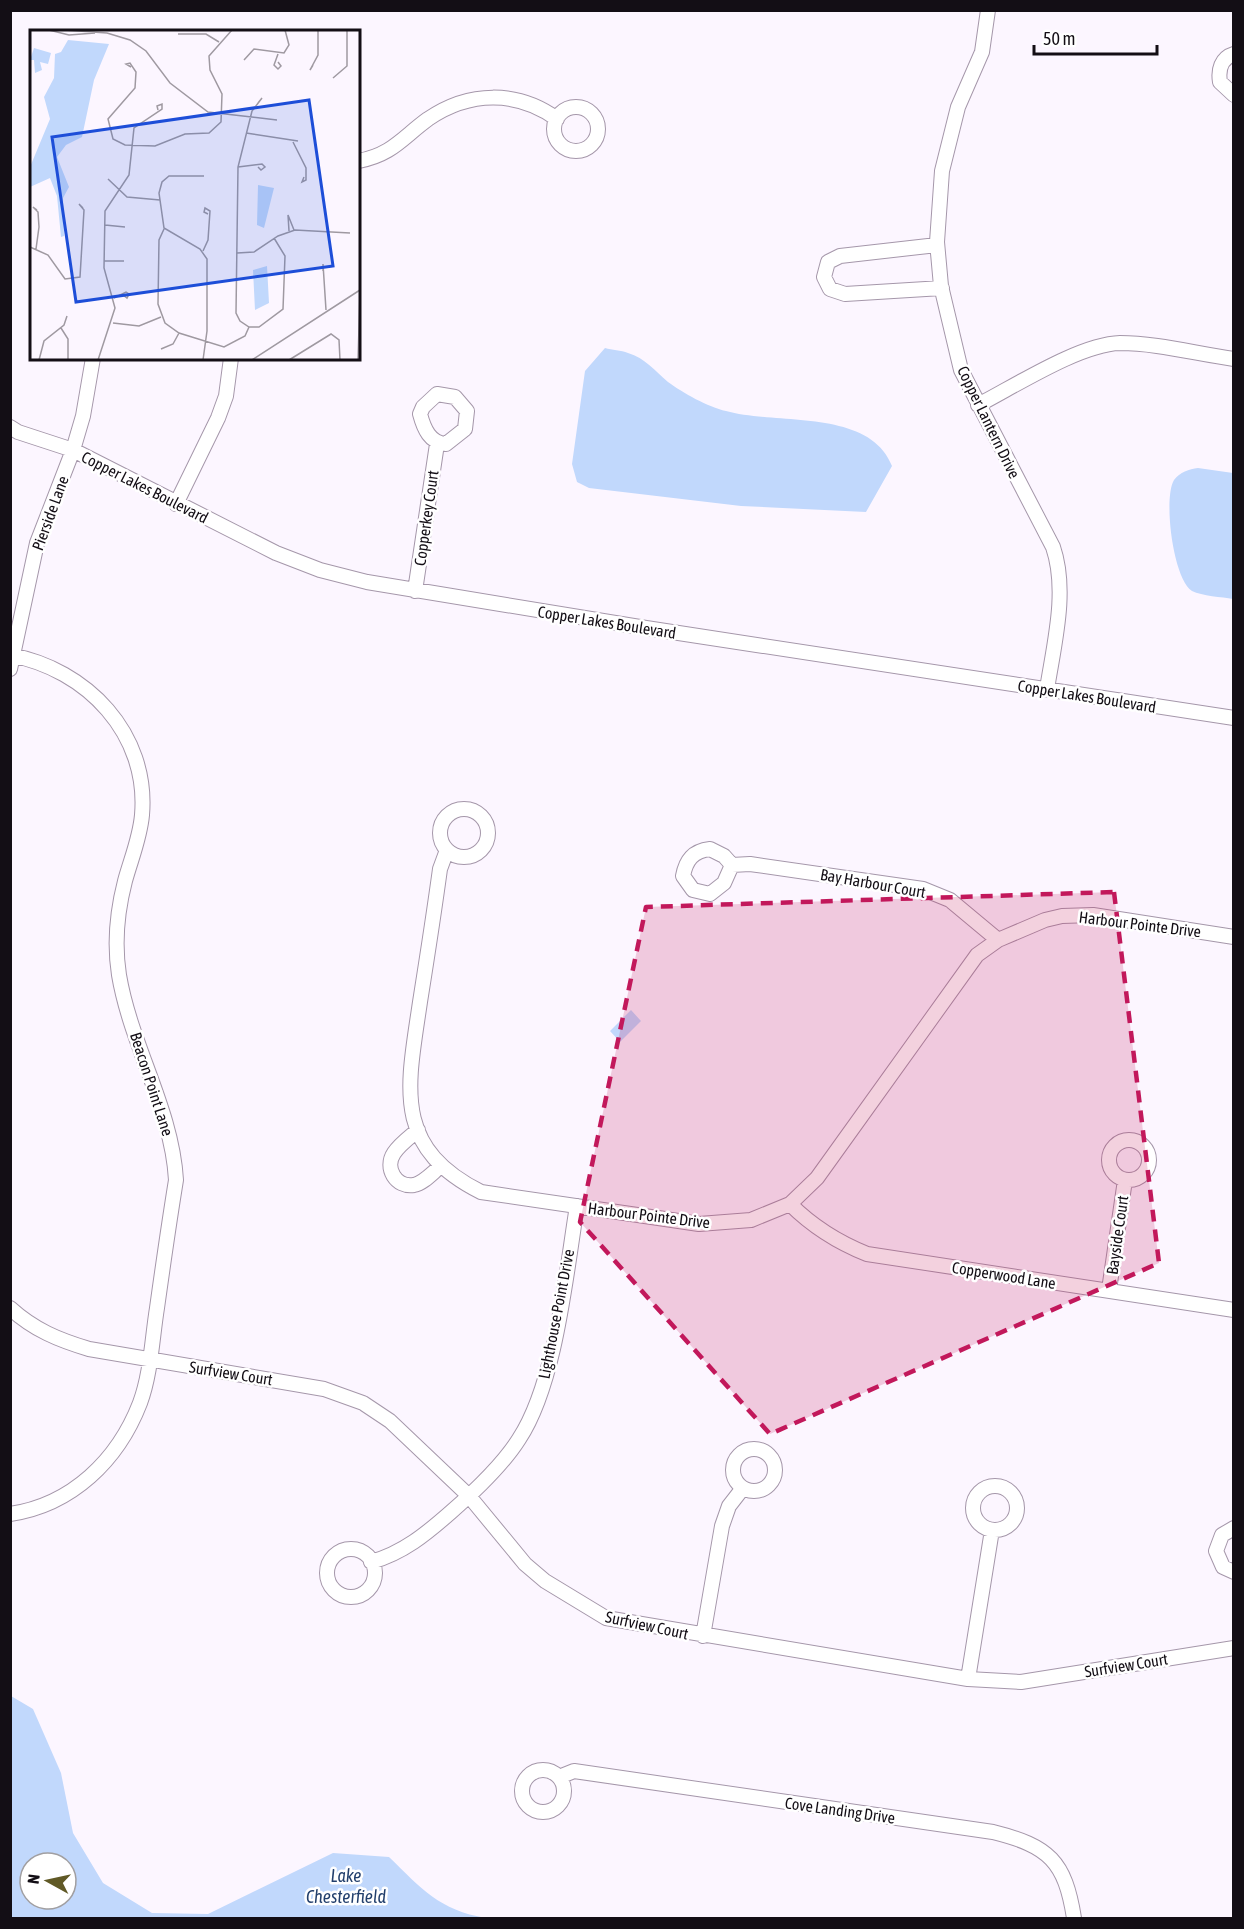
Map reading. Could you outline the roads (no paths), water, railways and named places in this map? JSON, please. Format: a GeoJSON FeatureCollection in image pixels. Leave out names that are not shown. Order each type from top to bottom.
{"type":"FeatureCollection","features":[{"type":"Feature","properties":{"kind":"street","name":"Copper Lantern Drive"},"geometry":{"type":"LineString","coordinates":[[988,10],[982,52],[958,107],[949,137],[939,202],[937,245],[942,288],[961,370],[1053,547],[1060,567],[1057,618],[1047,689]]}},
{"type":"Feature","properties":{"kind":"street"},"geometry":{"type":"LineString","coordinates":[[1233,54],[1222,63],[1218,73],[1220,82],[1233,94]]}},
{"type":"Feature","properties":{"kind":"street"},"geometry":{"type":"LineString","coordinates":[[360,160],[382,154],[413,134],[427,119],[467,100],[509,98],[527,101],[556,119]]}},
{"type":"Feature","properties":{"kind":"street"},"geometry":{"type":"LineString","coordinates":[[937,245],[840,256],[828,262],[824,277],[830,289],[845,294],[942,288]]}},
{"type":"Feature","properties":{"kind":"street"},"geometry":{"type":"LineString","coordinates":[[978,405],[1074,356],[1102,346],[1121,343],[1233,360]]}},
{"type":"Feature","properties":{"kind":"street","name":"Pierside Lane"},"geometry":{"type":"LineString","coordinates":[[12,660],[37,543],[73,450],[83,416],[93,360]]}},
{"type":"Feature","properties":{"kind":"street"},"geometry":{"type":"LineString","coordinates":[[176,504],[218,418],[226,396],[231,360]]}},
{"type":"Feature","properties":{"kind":"street","name":"Copper Lakes Boulevard"},"geometry":{"type":"LineString","coordinates":[[10,427],[18,432],[73,450],[276,553],[320,570],[415,591],[1233,718]]}},
{"type":"Feature","properties":{"kind":"street","name":"Copperkey Court"},"geometry":{"type":"LineString","coordinates":[[415,591],[437,444]]}},
{"type":"Feature","properties":{"kind":"street","name":"Beacon Point Lane"},"geometry":{"type":"LineString","coordinates":[[10,1515],[26,1512],[63,1496],[84,1483],[105,1463],[140,1402],[149,1360],[176,1180],[175,1157],[135,1034],[120,978],[116,946],[121,898],[142,814],[138,772],[126,738],[108,709],[96,697],[67,675],[12,660]]}},
{"type":"Feature","properties":{"kind":"street","name":"Harbour Pointe Drive"},"geometry":{"type":"LineString","coordinates":[[447,850],[440,869],[408,1092],[418,1130],[426,1147],[441,1166],[463,1183],[480,1192],[699,1224],[751,1220],[790,1204],[831,1161],[977,955],[998,940],[1045,920],[1062,916],[1094,915],[1233,937]]}},
{"type":"Feature","properties":{"kind":"street","name":"Bay Harbour Court"},"geometry":{"type":"LineString","coordinates":[[732,865],[750,864],[923,889],[950,900],[998,940]]}},
{"type":"Feature","properties":{"kind":"street"},"geometry":{"type":"LineString","coordinates":[[418,1130],[394,1154],[390,1167],[394,1177],[405,1185],[412,1185],[421,1182],[441,1166]]}},
{"type":"Feature","properties":{"kind":"street","name":"Bayside Court"},"geometry":{"type":"LineString","coordinates":[[1109,1290],[1125,1180]]}},
{"type":"Feature","properties":{"kind":"street","name":"Copperwood Lane"},"geometry":{"type":"LineString","coordinates":[[790,1204],[803,1217],[838,1243],[867,1254],[1233,1310]]}},
{"type":"Feature","properties":{"kind":"street","name":"Lighthouse Point Drive"},"geometry":{"type":"LineString","coordinates":[[371,1562],[391,1557],[408,1547],[469,1496],[520,1438],[540,1395],[552,1348],[577,1206]]}},
{"type":"Feature","properties":{"kind":"street","name":"Surfview Court"},"geometry":{"type":"LineString","coordinates":[[10,1308],[24,1321],[54,1338],[89,1349],[324,1389],[363,1402],[390,1421],[469,1496],[525,1564],[581,1605],[606,1618],[968,1679],[1021,1682],[1233,1648]]}},
{"type":"Feature","properties":{"kind":"street"},"geometry":{"type":"LineString","coordinates":[[703,1636],[722,1526],[729,1506],[743,1488]]}},
{"type":"Feature","properties":{"kind":"street"},"geometry":{"type":"LineString","coordinates":[[1233,1528],[1222,1535],[1216,1551],[1223,1567],[1233,1572]]}},
{"type":"Feature","properties":{"kind":"street"},"geometry":{"type":"LineString","coordinates":[[968,1679],[992,1530]]}},
{"type":"Feature","properties":{"kind":"street","name":"Cove Landing Drive"},"geometry":{"type":"LineString","coordinates":[[559,1777],[574,1771],[993,1832],[1014,1838],[1048,1855],[1059,1868],[1068,1886],[1074,1918]]}},
{"type":"Feature","properties":{"kind":"water"},"geometry":{"type":"Polygon","coordinates":[[[605,348],[640,358],[681,391],[719,409],[746,415],[819,422],[864,435],[881,448],[892,466],[866,512],[741,506],[589,488],[577,482],[572,464],[585,371],[605,348]]]}},
{"type":"Feature","properties":{"kind":"water"},"geometry":{"type":"Polygon","coordinates":[[[1198,468],[1233,473],[1233,599],[1192,591],[1185,584],[1175,555],[1170,520],[1171,489],[1174,480],[1179,475],[1198,468]]]}},
{"type":"Feature","properties":{"kind":"water"},"geometry":{"type":"Polygon","coordinates":[[[631,1010],[641,1021],[620,1042],[610,1031],[631,1010]]]}},
{"type":"Feature","properties":{"kind":"water","name":"Lake Chesterfield"},"geometry":{"type":"Polygon","coordinates":[[[11,1696],[33,1709],[61,1773],[73,1833],[103,1883],[152,1913],[208,1914],[333,1853],[389,1857],[443,1904],[486,1918],[11,1918],[11,1696]]]}}]}
